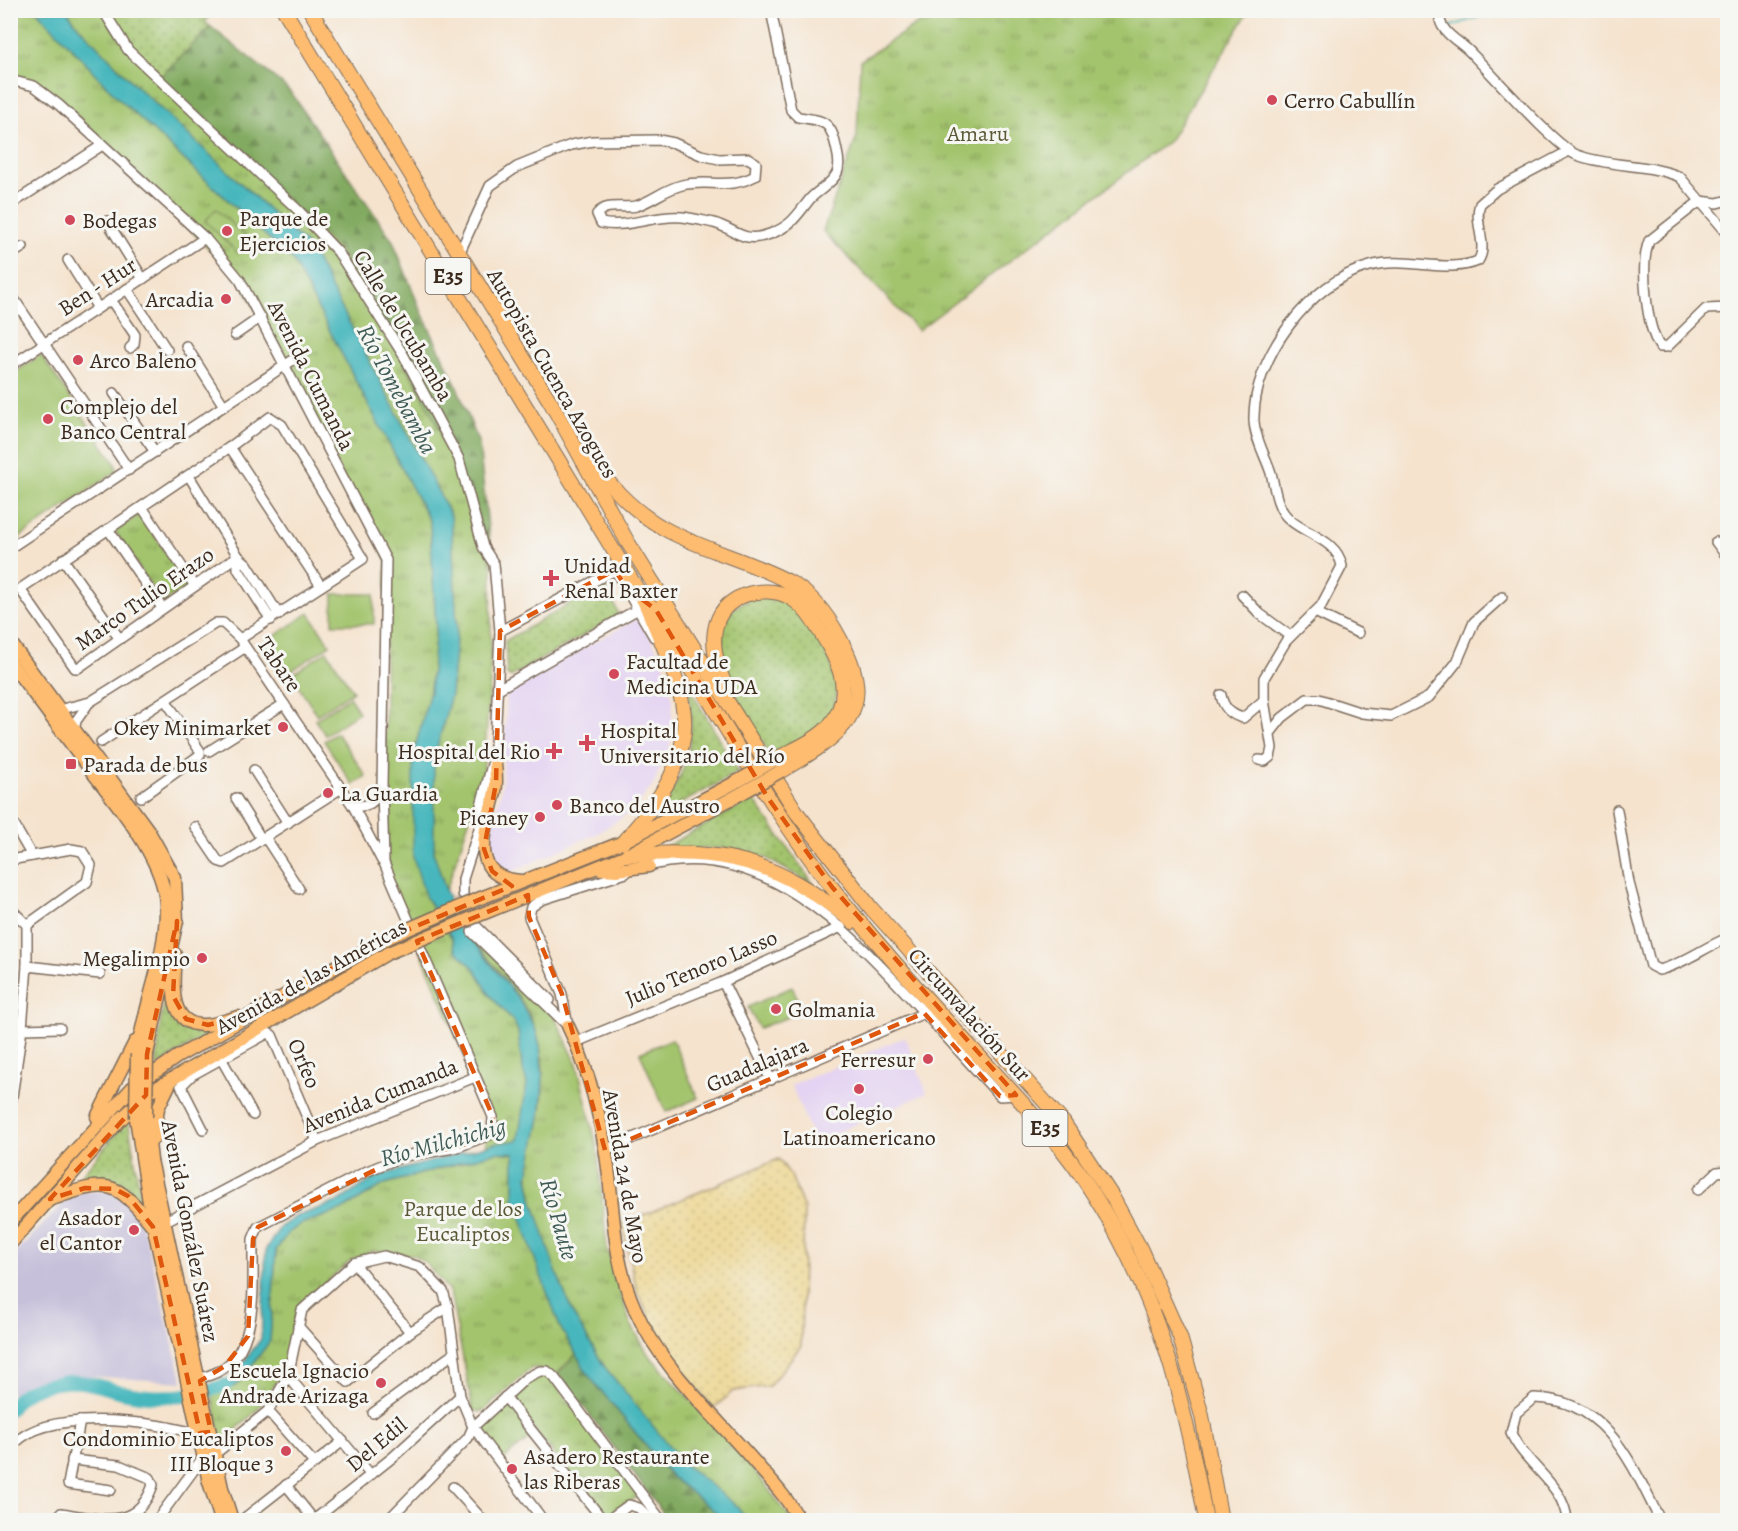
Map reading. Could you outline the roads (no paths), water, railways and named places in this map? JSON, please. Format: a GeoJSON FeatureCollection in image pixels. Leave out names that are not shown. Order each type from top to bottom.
{"type":"FeatureCollection","features":[{"type":"Feature","properties":{"kind":"highway","name":"Autopista Cuenca Azogues"},"geometry":{"type":"LineString","coordinates":[[284,10],[641,605]]}},
{"type":"Feature","properties":{"kind":"highway","name":"Autopista Cuenca Azogues"},"geometry":{"type":"LineString","coordinates":[[310,10],[557,413],[601,498],[686,633]]}},
{"type":"Feature","properties":{"kind":"highway"},"geometry":{"type":"LineString","coordinates":[[557,413],[606,480],[639,511],[664,529],[699,546],[792,584],[816,604],[835,628],[849,655],[856,679],[852,711],[843,727],[831,740],[778,766]]}},
{"type":"Feature","properties":{"kind":"highway"},"geometry":{"type":"LineString","coordinates":[[736,712],[715,660],[713,636],[717,618],[730,603],[751,593],[771,591],[789,597],[807,613],[829,646],[841,671],[843,694],[839,709],[828,727],[778,766]]}},
{"type":"Feature","properties":{"kind":"highway"},"geometry":{"type":"LineString","coordinates":[[625,848],[667,785],[677,759],[683,733],[682,704],[670,665],[641,605]]}},
{"type":"Feature","properties":{"kind":"highway","name":"Circunvalación Sur"},"geometry":{"type":"LineString","coordinates":[[641,605],[656,610],[768,798],[832,887],[871,936],[878,953],[1016,1095],[1048,1132],[1094,1193],[1137,1271],[1165,1340],[1177,1381],[1206,1521]]}},
{"type":"Feature","properties":{"kind":"highway","name":"Circunvalación Sur"},"geometry":{"type":"LineString","coordinates":[[686,633],[797,813],[834,862],[934,981],[1063,1122],[1113,1198],[1140,1248],[1180,1337],[1202,1416],[1221,1521]]}},
{"type":"Feature","properties":{"kind":"highway"},"geometry":{"type":"LineString","coordinates":[[625,848],[714,854],[747,861],[796,882],[822,897],[871,936]]}},
{"type":"Feature","properties":{"kind":"main road","name":"Avenida González Suárez"},"geometry":{"type":"LineString","coordinates":[[10,642],[163,854],[175,878],[177,921],[142,1054]]}},
{"type":"Feature","properties":{"kind":"main road","name":"Avenida González Suárez"},"geometry":{"type":"LineString","coordinates":[[10,662],[150,854],[166,905],[161,940],[140,1032],[141,1117],[173,1285],[196,1382],[221,1521]]}},
{"type":"Feature","properties":{"kind":"main road"},"geometry":{"type":"LineString","coordinates":[[495,760],[496,783],[484,836],[487,863],[501,878],[526,882]]}},
{"type":"Feature","properties":{"kind":"main road","name":"Avenida de las Américas"},"geometry":{"type":"LineString","coordinates":[[10,1244],[120,1120],[150,1092],[177,1075],[388,953],[475,925],[597,868],[625,848],[738,781],[778,766]]}},
{"type":"Feature","properties":{"kind":"main road","name":"Avenida de las Américas"},"geometry":{"type":"LineString","coordinates":[[10,1222],[132,1088],[146,1077],[253,1013],[464,897],[526,882],[625,848],[742,793],[778,766]]}},
{"type":"Feature","properties":{"kind":"main road"},"geometry":{"type":"LineString","coordinates":[[597,868],[617,870],[649,866]]}},
{"type":"Feature","properties":{"kind":"main road"},"geometry":{"type":"LineString","coordinates":[[177,921],[173,996],[181,1014],[192,1023],[200,1025],[253,1013]]}},
{"type":"Feature","properties":{"kind":"main road","name":"Avenida 24 de Mayo"},"geometry":{"type":"LineString","coordinates":[[568,1026],[576,1042],[605,1150],[613,1237],[627,1287],[645,1330],[694,1395],[764,1473],[799,1521]]}},
{"type":"Feature","properties":{"kind":"main road"},"geometry":{"type":"LineString","coordinates":[[84,1139],[111,1094],[140,1032]]}},
{"type":"Feature","properties":{"kind":"main road"},"geometry":{"type":"LineString","coordinates":[[161,1222],[154,1126],[162,1095],[177,1075]]}},
{"type":"Feature","properties":{"kind":"main road"},"geometry":{"type":"LineString","coordinates":[[51,1199],[85,1188],[115,1189],[128,1196],[161,1222]]}},
{"type":"Feature","properties":{"kind":"main road","name":"Avenida González Suárez"},"geometry":{"type":"LineString","coordinates":[[210,1454],[232,1521]]}},
{"type":"Feature","properties":{"kind":"street","name":"Calle de Ucubamba"},"geometry":{"type":"LineString","coordinates":[[103,10],[128,50],[299,211],[338,252],[404,356],[459,459],[483,547],[495,564],[500,632]]}},
{"type":"Feature","properties":{"kind":"street"},"geometry":{"type":"LineString","coordinates":[[459,254],[465,245],[487,190],[502,175],[564,147],[582,142],[659,140],[674,143],[701,155],[725,159],[748,158],[756,164],[756,174],[736,184],[685,184],[669,189],[638,205],[606,207],[597,214],[601,224],[624,224],[682,217],[715,223],[744,237],[757,238],[771,234],[798,217],[809,200],[837,174],[840,162],[833,132],[828,125],[814,118],[798,117],[791,110],[771,10]]}},
{"type":"Feature","properties":{"kind":"street"},"geometry":{"type":"LineString","coordinates":[[1444,10],[1440,20],[1443,29],[1463,44],[1569,151],[1609,163],[1669,172],[1680,177],[1728,234]]}},
{"type":"Feature","properties":{"kind":"street","name":"Avenida Cumanda"},"geometry":{"type":"LineString","coordinates":[[10,80],[34,86],[59,105],[101,146],[204,238],[240,280],[289,363],[386,560],[382,786],[384,863],[475,1077],[317,1140],[161,1222]]}},
{"type":"Feature","properties":{"kind":"street"},"geometry":{"type":"LineString","coordinates":[[10,205],[101,146]]}},
{"type":"Feature","properties":{"kind":"street"},"geometry":{"type":"LineString","coordinates":[[1259,760],[1265,761],[1270,757],[1271,732],[1264,700],[1264,678],[1290,636],[1315,612],[1339,576],[1342,566],[1335,550],[1293,521],[1280,508],[1254,421],[1266,367],[1282,334],[1298,314],[1331,284],[1369,266],[1395,262],[1456,266],[1478,261],[1482,250],[1477,212],[1480,204],[1497,189],[1569,151]]}},
{"type":"Feature","properties":{"kind":"street"},"geometry":{"type":"LineString","coordinates":[[1728,200],[1717,203],[1700,201],[1649,241],[1646,249],[1646,285],[1657,342],[1660,347],[1667,347],[1706,309],[1728,308]]}},
{"type":"Feature","properties":{"kind":"street"},"geometry":{"type":"LineString","coordinates":[[107,221],[143,279]]}},
{"type":"Feature","properties":{"kind":"street","name":"Ben - Hur"},"geometry":{"type":"LineString","coordinates":[[10,366],[204,238]]}},
{"type":"Feature","properties":{"kind":"street"},"geometry":{"type":"LineString","coordinates":[[10,255],[23,246]]}},
{"type":"Feature","properties":{"kind":"street"},"geometry":{"type":"LineString","coordinates":[[68,260],[98,308]]}},
{"type":"Feature","properties":{"kind":"street"},"geometry":{"type":"LineString","coordinates":[[127,289],[167,350]]}},
{"type":"Feature","properties":{"kind":"street"},"geometry":{"type":"LineString","coordinates":[[10,293],[129,470]]}},
{"type":"Feature","properties":{"kind":"street"},"geometry":{"type":"LineString","coordinates":[[111,300],[135,335],[134,344],[130,348]]}},
{"type":"Feature","properties":{"kind":"street"},"geometry":{"type":"LineString","coordinates":[[235,335],[261,317]]}},
{"type":"Feature","properties":{"kind":"street"},"geometry":{"type":"LineString","coordinates":[[186,346],[224,406]]}},
{"type":"Feature","properties":{"kind":"street"},"geometry":{"type":"LineString","coordinates":[[10,548],[289,363]]}},
{"type":"Feature","properties":{"kind":"street"},"geometry":{"type":"LineString","coordinates":[[114,393],[155,452]]}},
{"type":"Feature","properties":{"kind":"street","name":"Marco Tulio Erazo"},"geometry":{"type":"LineString","coordinates":[[238,556],[75,668],[20,589],[189,476],[270,417],[282,425],[363,559],[321,586]]}},
{"type":"Feature","properties":{"kind":"street"},"geometry":{"type":"LineString","coordinates":[[101,742],[165,701],[275,617],[321,586],[230,447]]}},
{"type":"Feature","properties":{"kind":"street"},"geometry":{"type":"LineString","coordinates":[[189,476],[238,556],[247,564],[275,617]]}},
{"type":"Feature","properties":{"kind":"street"},"geometry":{"type":"LineString","coordinates":[[142,507],[195,586]]}},
{"type":"Feature","properties":{"kind":"street"},"geometry":{"type":"LineString","coordinates":[[108,529],[162,608]]}},
{"type":"Feature","properties":{"kind":"street"},"geometry":{"type":"LineString","coordinates":[[1716,542],[1728,558]]}},
{"type":"Feature","properties":{"kind":"street"},"geometry":{"type":"LineString","coordinates":[[63,559],[119,638]]}},
{"type":"Feature","properties":{"kind":"street"},"geometry":{"type":"LineString","coordinates":[[464,897],[463,879],[490,794],[495,760],[500,687],[500,632],[615,570],[641,605],[500,687]]}},
{"type":"Feature","properties":{"kind":"street"},"geometry":{"type":"LineString","coordinates":[[1242,595],[1260,614],[1290,636]]}},
{"type":"Feature","properties":{"kind":"street"},"geometry":{"type":"LineString","coordinates":[[1271,732],[1282,718],[1307,699],[1318,699],[1362,713],[1391,716],[1429,697],[1457,662],[1474,622],[1502,597]]}},
{"type":"Feature","properties":{"kind":"street"},"geometry":{"type":"LineString","coordinates":[[1315,612],[1358,633]]}},
{"type":"Feature","properties":{"kind":"street","name":"Tabare"},"geometry":{"type":"LineString","coordinates":[[58,710],[90,702],[216,622],[223,623],[242,643],[353,806],[384,863]]}},
{"type":"Feature","properties":{"kind":"street"},"geometry":{"type":"LineString","coordinates":[[1221,695],[1226,708],[1243,718],[1264,700]]}},
{"type":"Feature","properties":{"kind":"street"},"geometry":{"type":"LineString","coordinates":[[141,796],[200,755],[165,701]]}},
{"type":"Feature","properties":{"kind":"street","name":"Tabare"},"geometry":{"type":"LineString","coordinates":[[74,731],[76,721],[90,702]]}},
{"type":"Feature","properties":{"kind":"street"},"geometry":{"type":"LineString","coordinates":[[209,751],[284,704]]}},
{"type":"Feature","properties":{"kind":"street"},"geometry":{"type":"LineString","coordinates":[[464,897],[456,889],[495,760]]}},
{"type":"Feature","properties":{"kind":"street"},"geometry":{"type":"LineString","coordinates":[[254,770],[288,823]]}},
{"type":"Feature","properties":{"kind":"street"},"geometry":{"type":"LineString","coordinates":[[353,806],[368,806],[374,801],[382,786]]}},
{"type":"Feature","properties":{"kind":"street"},"geometry":{"type":"LineString","coordinates":[[195,827],[220,862],[288,823],[340,789]]}},
{"type":"Feature","properties":{"kind":"street"},"geometry":{"type":"LineString","coordinates":[[236,798],[299,889]]}},
{"type":"Feature","properties":{"kind":"street"},"geometry":{"type":"LineString","coordinates":[[1617,810],[1629,883],[1651,966],[1659,970],[1677,965],[1708,945],[1728,938]]}},
{"type":"Feature","properties":{"kind":"street"},"geometry":{"type":"LineString","coordinates":[[10,818],[32,856]]}},
{"type":"Feature","properties":{"kind":"street"},"geometry":{"type":"LineString","coordinates":[[10,860],[78,849],[91,865],[87,882],[27,925]]}},
{"type":"Feature","properties":{"kind":"street"},"geometry":{"type":"LineString","coordinates":[[568,1026],[562,994],[529,918],[531,907],[541,900],[649,866],[699,861],[738,866],[814,904],[841,927],[878,953],[924,1013],[1000,1096],[1016,1095]]}},
{"type":"Feature","properties":{"kind":"street"},"geometry":{"type":"LineString","coordinates":[[10,908],[27,925],[27,966],[22,1029],[10,1110]]}},
{"type":"Feature","properties":{"kind":"street"},"geometry":{"type":"LineString","coordinates":[[475,925],[537,985],[568,1026]]}},
{"type":"Feature","properties":{"kind":"street","name":"Avenida 24 de Mayo"},"geometry":{"type":"LineString","coordinates":[[475,925],[568,1026]]}},
{"type":"Feature","properties":{"kind":"street","name":"Julio Tenoro Lasso"},"geometry":{"type":"LineString","coordinates":[[576,1042],[723,982],[841,927]]}},
{"type":"Feature","properties":{"kind":"street"},"geometry":{"type":"LineString","coordinates":[[27,966],[100,974]]}},
{"type":"Feature","properties":{"kind":"street"},"geometry":{"type":"LineString","coordinates":[[723,982],[771,1080]]}},
{"type":"Feature","properties":{"kind":"street","name":"Guadalajara"},"geometry":{"type":"LineString","coordinates":[[605,1150],[924,1013]]}},
{"type":"Feature","properties":{"kind":"street"},"geometry":{"type":"LineString","coordinates":[[22,1029],[60,1028]]}},
{"type":"Feature","properties":{"kind":"street","name":"Orfeo"},"geometry":{"type":"LineString","coordinates":[[222,1059],[268,1033],[272,1035],[317,1140]]}},
{"type":"Feature","properties":{"kind":"street"},"geometry":{"type":"LineString","coordinates":[[203,1129],[182,1086],[192,1076],[222,1059],[253,1115]]}},
{"type":"Feature","properties":{"kind":"street"},"geometry":{"type":"LineString","coordinates":[[196,1382],[218,1372],[237,1353],[248,1336],[253,1239],[258,1227],[365,1172],[404,1156],[455,1148],[492,1134],[493,1117],[475,1077]]}},
{"type":"Feature","properties":{"kind":"street"},"geometry":{"type":"LineString","coordinates":[[1698,1190],[1717,1172],[1728,1171]]}},
{"type":"Feature","properties":{"kind":"street"},"geometry":{"type":"LineString","coordinates":[[157,1521],[210,1454],[268,1411],[288,1376],[302,1310],[354,1263],[384,1256],[420,1267],[442,1291],[448,1307],[460,1396],[473,1427],[543,1521]]}},
{"type":"Feature","properties":{"kind":"street"},"geometry":{"type":"LineString","coordinates":[[354,1263],[410,1332]]}},
{"type":"Feature","properties":{"kind":"street"},"geometry":{"type":"LineString","coordinates":[[298,1326],[348,1382],[410,1332],[448,1307]]}},
{"type":"Feature","properties":{"kind":"street"},"geometry":{"type":"LineString","coordinates":[[373,1413],[453,1354]]}},
{"type":"Feature","properties":{"kind":"street"},"geometry":{"type":"LineString","coordinates":[[388,1521],[468,1438],[473,1427],[534,1372],[547,1371],[554,1377],[661,1521]]}},
{"type":"Feature","properties":{"kind":"street"},"geometry":{"type":"LineString","coordinates":[[288,1376],[370,1474]]}},
{"type":"Feature","properties":{"kind":"street","name":"Del Edil"},"geometry":{"type":"LineString","coordinates":[[314,1521],[460,1396]]}},
{"type":"Feature","properties":{"kind":"street"},"geometry":{"type":"LineString","coordinates":[[505,1397],[603,1521]]}},
{"type":"Feature","properties":{"kind":"street"},"geometry":{"type":"LineString","coordinates":[[1567,1521],[1561,1498],[1511,1433],[1516,1413],[1534,1398],[1564,1402],[1600,1421],[1620,1443],[1660,1521]]}},
{"type":"Feature","properties":{"kind":"street"},"geometry":{"type":"LineString","coordinates":[[268,1411],[314,1463]]}},
{"type":"Feature","properties":{"kind":"street"},"geometry":{"type":"LineString","coordinates":[[10,1449],[29,1434],[45,1426],[80,1421],[159,1426],[205,1433]]}},
{"type":"Feature","properties":{"kind":"street"},"geometry":{"type":"LineString","coordinates":[[80,1421],[68,1484],[111,1490]]}},
{"type":"Feature","properties":{"kind":"street"},"geometry":{"type":"LineString","coordinates":[[242,1521],[343,1441]]}},
{"type":"Feature","properties":{"kind":"street"},"geometry":{"type":"LineString","coordinates":[[61,1513],[108,1520],[131,1518],[151,1493],[153,1485],[150,1478],[119,1465],[72,1460]]}},
{"type":"Feature","properties":{"kind":"street"},"geometry":{"type":"LineString","coordinates":[[286,1485],[314,1521]]}},
{"type":"Feature","properties":{"kind":"street"},"geometry":{"type":"LineString","coordinates":[[453,1487],[483,1521]]}},
{"type":"Feature","properties":{"kind":"street"},"geometry":{"type":"LineString","coordinates":[[608,1521],[630,1505],[639,1508],[651,1521]]}},
{"type":"Feature","properties":{"kind":"water"},"geometry":{"type":"Polygon","coordinates":[[[37,11],[67,11],[79,27],[132,82],[310,248],[451,516],[457,628],[451,694],[434,759],[434,854],[446,891],[465,931],[518,998],[535,1028],[540,1045],[543,1081],[540,1118],[528,1176],[532,1198],[554,1266],[573,1314],[604,1366],[684,1464],[738,1507],[746,1520],[725,1520],[672,1477],[589,1376],[560,1327],[514,1198],[514,1153],[497,1152],[385,1184],[342,1210],[301,1224],[287,1234],[276,1250],[270,1341],[237,1385],[212,1395],[209,1386],[231,1378],[261,1339],[266,1249],[280,1227],[297,1216],[337,1202],[378,1176],[493,1144],[518,1140],[527,1083],[522,1066],[518,1031],[514,1022],[490,995],[475,969],[455,950],[452,938],[426,898],[413,857],[413,756],[430,691],[436,627],[430,522],[293,261],[116,96],[37,11]]]}},
{"type":"Feature","properties":{"kind":"waterway"},"geometry":{"type":"LineString","coordinates":[[1446,28],[1500,10]]}},
{"type":"Feature","properties":{"kind":"waterway","name":"Río Milchichig"},"geometry":{"type":"LineString","coordinates":[[10,1409],[15,1401],[26,1393],[56,1383],[83,1382],[132,1394],[158,1396],[187,1395],[226,1385]]}},
{"type":"Feature","properties":{"kind":"tunnel"},"geometry":{"type":"LineString","coordinates":[[457,897],[472,932]]}},
{"type":"Feature","properties":{"kind":"place","name":"Cerro Cabullín"},"geometry":{"type":"Point","coordinates":[1272,100]}},
{"type":"Feature","properties":{"kind":"place","name":"Bodegas"},"geometry":{"type":"Point","coordinates":[70,220]}},
{"type":"Feature","properties":{"kind":"place","name":"Parque de Ejercicios"},"geometry":{"type":"Point","coordinates":[227,231]}},
{"type":"Feature","properties":{"kind":"place","name":"Arcadia"},"geometry":{"type":"Point","coordinates":[226,299]}},
{"type":"Feature","properties":{"kind":"place","name":"Arco Baleno"},"geometry":{"type":"Point","coordinates":[78,360]}},
{"type":"Feature","properties":{"kind":"place","name":"Complejo del Banco Central"},"geometry":{"type":"Point","coordinates":[48,419]}},
{"type":"Feature","properties":{"kind":"place","name":"Unidad Renal Baxter"},"geometry":{"type":"Point","coordinates":[551,578]}},
{"type":"Feature","properties":{"kind":"place","name":"Facultad de Medicina UDA"},"geometry":{"type":"Point","coordinates":[614,674]}},
{"type":"Feature","properties":{"kind":"place","name":"Okey Minimarket"},"geometry":{"type":"Point","coordinates":[283,727]}},
{"type":"Feature","properties":{"kind":"place","name":"Hospital Universitario del Río"},"geometry":{"type":"Point","coordinates":[587,743]}},
{"type":"Feature","properties":{"kind":"place","name":"Hospital del Rio"},"geometry":{"type":"Point","coordinates":[554,751]}},
{"type":"Feature","properties":{"kind":"place","name":"Parada de bus"},"geometry":{"type":"Point","coordinates":[71,764]}},
{"type":"Feature","properties":{"kind":"place","name":"La Guardia"},"geometry":{"type":"Point","coordinates":[328,793]}},
{"type":"Feature","properties":{"kind":"place","name":"Banco del Austro"},"geometry":{"type":"Point","coordinates":[557,805]}},
{"type":"Feature","properties":{"kind":"place","name":"Picaney"},"geometry":{"type":"Point","coordinates":[540,817]}},
{"type":"Feature","properties":{"kind":"place","name":"Megalimpio"},"geometry":{"type":"Point","coordinates":[202,958]}},
{"type":"Feature","properties":{"kind":"place","name":"Golmania"},"geometry":{"type":"Point","coordinates":[776,1009]}},
{"type":"Feature","properties":{"kind":"place","name":"Ferresur"},"geometry":{"type":"Point","coordinates":[928,1059]}},
{"type":"Feature","properties":{"kind":"place","name":"Colegio Latinoamericano"},"geometry":{"type":"Point","coordinates":[859,1089]}},
{"type":"Feature","properties":{"kind":"place","name":"Asador el Cantor"},"geometry":{"type":"Point","coordinates":[134,1230]}},
{"type":"Feature","properties":{"kind":"place","name":"Escuela Ignacio Andrade Arizaga"},"geometry":{"type":"Point","coordinates":[381,1383]}},
{"type":"Feature","properties":{"kind":"place","name":"Condominio Eucaliptos III Bloque 3"},"geometry":{"type":"Point","coordinates":[286,1451]}},
{"type":"Feature","properties":{"kind":"place","name":"Asadero Restaurante las Riberas"},"geometry":{"type":"Point","coordinates":[512,1469]}},
{"type":"Feature","properties":{"kind":"park label","name":"Amaru"},"geometry":{"type":"Point","coordinates":[978,133]}},
{"type":"Feature","properties":{"kind":"park label","name":"Parque de los Eucaliptos"},"geometry":{"type":"Point","coordinates":[463,1220]}},
{"type":"Feature","properties":{"kind":"water label","name":"Río Tomebamba"},"geometry":{"type":"Point","coordinates":[397,389]}},
{"type":"Feature","properties":{"kind":"water label","name":"Río Paute"},"geometry":{"type":"Point","coordinates":[559,1219]}}]}
